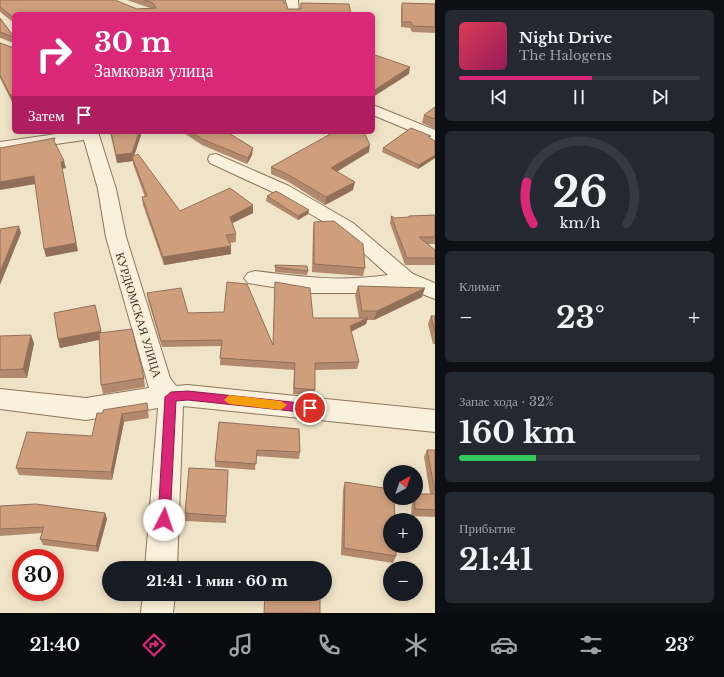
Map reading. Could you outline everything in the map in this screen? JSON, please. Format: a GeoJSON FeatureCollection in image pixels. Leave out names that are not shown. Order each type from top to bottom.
{"type":"FeatureCollection","features":[{"type":"Feature","properties":{"kind":"street"},"geometry":{"type":"LineString","coordinates":[[292,0],[293,12]]}},
{"type":"Feature","properties":{"kind":"street"},"geometry":{"type":"LineString","coordinates":[[375,111],[435,136]]}},
{"type":"Feature","properties":{"kind":"street"},"geometry":{"type":"LineString","coordinates":[[0,147],[84,134]]}},
{"type":"Feature","properties":{"kind":"street","name":"КУРДЮМСКАЯ УЛИЦА"},"geometry":{"type":"LineString","coordinates":[[90,134],[107,189],[116,237],[160,383],[171,397]]}},
{"type":"Feature","properties":{"kind":"street"},"geometry":{"type":"LineString","coordinates":[[216,159],[283,190],[346,227],[406,280],[435,291]]}},
{"type":"Feature","properties":{"kind":"street"},"geometry":{"type":"LineString","coordinates":[[255,278],[311,286],[362,286],[406,280]]}},
{"type":"Feature","properties":{"kind":"street"},"geometry":{"type":"LineString","coordinates":[[0,399],[86,409],[188,395],[435,421]]}},
{"type":"Feature","properties":{"kind":"street"},"geometry":{"type":"LineString","coordinates":[[161,561],[171,397]]}},
{"type":"Feature","properties":{"kind":"street"},"geometry":{"type":"LineString","coordinates":[[157,613],[158,601]]}},
{"type":"Feature","properties":{"kind":"building"},"geometry":{"type":"Polygon","coordinates":[[[0,0],[115,0],[137,9],[156,8],[153,3],[144,0],[284,0],[284,3],[286,3],[288,9],[301,9],[301,3],[349,4],[351,12],[12,12],[12,16],[0,7],[0,0]]]}},
{"type":"Feature","properties":{"kind":"building"},"geometry":{"type":"Polygon","coordinates":[[[402,3],[435,4],[435,27],[413,26],[411,22],[402,22],[402,3]]]}},
{"type":"Feature","properties":{"kind":"building"},"geometry":{"type":"Polygon","coordinates":[[[0,18],[12,34],[12,37],[0,32],[0,18]]]}},
{"type":"Feature","properties":{"kind":"building"},"geometry":{"type":"Polygon","coordinates":[[[0,43],[12,47],[12,94],[10,95],[0,75],[0,43]]]}},
{"type":"Feature","properties":{"kind":"building"},"geometry":{"type":"Polygon","coordinates":[[[375,55],[410,67],[375,90],[375,55]]]}},
{"type":"Feature","properties":{"kind":"building"},"geometry":{"type":"Polygon","coordinates":[[[435,107],[435,119],[424,115],[435,107]]]}},
{"type":"Feature","properties":{"kind":"building"},"geometry":{"type":"Polygon","coordinates":[[[411,128],[431,136],[428,137],[435,141],[435,155],[419,165],[383,148],[411,128]]]}},
{"type":"Feature","properties":{"kind":"building"},"geometry":{"type":"Polygon","coordinates":[[[111,134],[138,134],[132,153],[116,155],[111,134]]]}},
{"type":"Feature","properties":{"kind":"building"},"geometry":{"type":"Polygon","coordinates":[[[195,134],[230,134],[253,148],[248,158],[202,139],[195,134]]]}},
{"type":"Feature","properties":{"kind":"building"},"geometry":{"type":"Polygon","coordinates":[[[330,134],[365,134],[370,145],[331,168],[355,182],[326,197],[287,174],[271,167],[330,134]]]}},
{"type":"Feature","properties":{"kind":"building"},"geometry":{"type":"Polygon","coordinates":[[[55,138],[54,141],[64,161],[61,162],[76,243],[44,249],[34,176],[0,182],[0,148],[55,138]]]}},
{"type":"Feature","properties":{"kind":"building"},"geometry":{"type":"Polygon","coordinates":[[[138,154],[180,211],[230,188],[253,205],[230,217],[236,234],[226,235],[231,246],[163,257],[142,197],[147,196],[132,157],[138,154]]]}},
{"type":"Feature","properties":{"kind":"building"},"geometry":{"type":"Polygon","coordinates":[[[276,191],[309,210],[298,216],[267,196],[276,191]]]}},
{"type":"Feature","properties":{"kind":"building"},"geometry":{"type":"Polygon","coordinates":[[[435,215],[435,237],[419,237],[435,250],[435,258],[407,258],[391,216],[395,218],[435,215]]]}},
{"type":"Feature","properties":{"kind":"building"},"geometry":{"type":"Polygon","coordinates":[[[334,221],[363,244],[365,268],[314,264],[314,222],[334,221]]]}},
{"type":"Feature","properties":{"kind":"building"},"geometry":{"type":"Polygon","coordinates":[[[19,226],[0,272],[0,229],[19,226]]]}},
{"type":"Feature","properties":{"kind":"building"},"geometry":{"type":"Polygon","coordinates":[[[275,265],[307,266],[308,271],[275,267],[275,265]]]}},
{"type":"Feature","properties":{"kind":"building"},"geometry":{"type":"Polygon","coordinates":[[[227,282],[247,284],[273,345],[275,282],[310,288],[313,318],[368,318],[350,326],[359,362],[315,363],[315,390],[294,388],[295,363],[220,358],[222,340],[161,341],[147,293],[181,288],[188,313],[224,312],[227,282]]]}},
{"type":"Feature","properties":{"kind":"building"},"geometry":{"type":"Polygon","coordinates":[[[358,286],[425,288],[377,311],[362,311],[358,286]]]}},
{"type":"Feature","properties":{"kind":"building"},"geometry":{"type":"Polygon","coordinates":[[[95,305],[101,331],[58,339],[54,313],[95,305]]]}},
{"type":"Feature","properties":{"kind":"building"},"geometry":{"type":"Polygon","coordinates":[[[431,316],[435,316],[435,333],[431,316]]]}},
{"type":"Feature","properties":{"kind":"building"},"geometry":{"type":"Polygon","coordinates":[[[132,329],[144,378],[101,385],[99,333],[132,329]]]}},
{"type":"Feature","properties":{"kind":"building"},"geometry":{"type":"Polygon","coordinates":[[[31,335],[23,369],[0,370],[0,336],[31,335]]]}},
{"type":"Feature","properties":{"kind":"building"},"geometry":{"type":"Polygon","coordinates":[[[147,403],[148,410],[122,414],[111,472],[16,468],[27,432],[92,436],[97,413],[103,413],[103,410],[147,403]]]}},
{"type":"Feature","properties":{"kind":"building"},"geometry":{"type":"Polygon","coordinates":[[[219,422],[299,429],[300,452],[257,450],[256,464],[215,461],[219,422]]]}},
{"type":"Feature","properties":{"kind":"building"},"geometry":{"type":"Polygon","coordinates":[[[427,450],[435,450],[435,491],[427,450]]]}},
{"type":"Feature","properties":{"kind":"building"},"geometry":{"type":"Polygon","coordinates":[[[189,468],[228,470],[226,516],[185,513],[189,468]]]}},
{"type":"Feature","properties":{"kind":"building"},"geometry":{"type":"Polygon","coordinates":[[[345,482],[383,488],[383,505],[394,505],[395,513],[383,513],[383,553],[396,553],[396,556],[344,548],[345,482]]]}},
{"type":"Feature","properties":{"kind":"building"},"geometry":{"type":"Polygon","coordinates":[[[423,494],[435,494],[435,510],[415,509],[415,505],[423,505],[423,494]]]}},
{"type":"Feature","properties":{"kind":"building"},"geometry":{"type":"Polygon","coordinates":[[[36,504],[105,513],[96,546],[40,539],[44,527],[0,529],[0,506],[36,504]]]}},
{"type":"Feature","properties":{"kind":"building"},"geometry":{"type":"Polygon","coordinates":[[[265,601],[320,601],[320,613],[264,613],[265,601]]]}},
{"type":"Feature","properties":{"kind":"slow traffic"},"geometry":{"type":"LineString","coordinates":[[229,400],[281,405]]}},
{"type":"Feature","properties":{"kind":"route"},"geometry":{"type":"LineString","coordinates":[[164,520],[171,397],[188,395],[310,408]]}}]}
